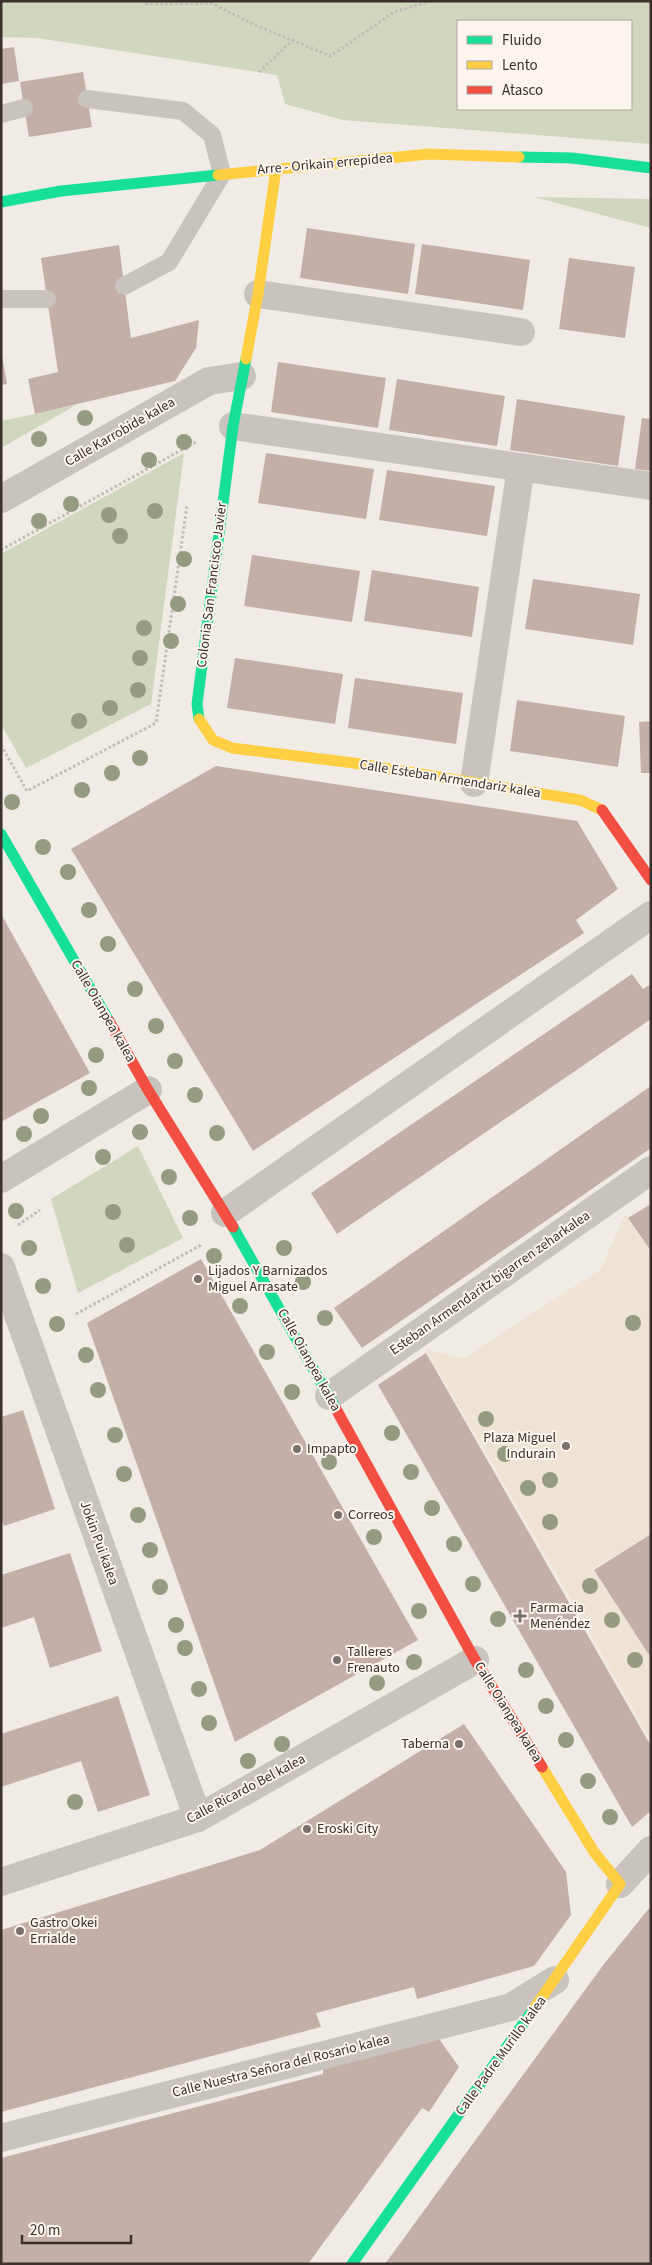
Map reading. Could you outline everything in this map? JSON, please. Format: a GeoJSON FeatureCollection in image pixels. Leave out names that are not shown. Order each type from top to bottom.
{"type":"FeatureCollection","features":[{"type":"Feature","properties":{"kind":"street","name":"Arre - Orikain errepidea"},"geometry":{"type":"LineString","coordinates":[[1,202],[61,191],[429,154],[572,158],[651,168]]}},
{"type":"Feature","properties":{"kind":"street","name":"Colonia San Francisco Javier"},"geometry":{"type":"LineString","coordinates":[[213,740],[199,722],[197,704],[233,426],[258,294],[276,169]]}},
{"type":"Feature","properties":{"kind":"street"},"geometry":{"type":"LineString","coordinates":[[258,294],[521,332]]}},
{"type":"Feature","properties":{"kind":"street","name":"Calle Karrobide kalea"},"geometry":{"type":"LineString","coordinates":[[1,500],[209,381],[242,376]]}},
{"type":"Feature","properties":{"kind":"street"},"geometry":{"type":"LineString","coordinates":[[233,426],[651,486]]}},
{"type":"Feature","properties":{"kind":"street"},"geometry":{"type":"LineString","coordinates":[[474,784],[521,467]]}},
{"type":"Feature","properties":{"kind":"street","name":"Calle Esteban Armendariz kalea"},"geometry":{"type":"LineString","coordinates":[[213,740],[232,748],[354,763],[580,800],[604,811],[651,880]]}},
{"type":"Feature","properties":{"kind":"street","name":"Calle Oianpea kalea"},"geometry":{"type":"LineString","coordinates":[[1,834],[148,1090],[225,1213],[475,1660],[594,1852],[620,1884]]}},
{"type":"Feature","properties":{"kind":"street"},"geometry":{"type":"LineString","coordinates":[[225,1213],[651,915]]}},
{"type":"Feature","properties":{"kind":"street"},"geometry":{"type":"LineString","coordinates":[[1,1179],[148,1090]]}},
{"type":"Feature","properties":{"kind":"street","name":"Esteban Armendaritz bigarren zeharkalea"},"geometry":{"type":"LineString","coordinates":[[329,1396],[651,1170]]}},
{"type":"Feature","properties":{"kind":"street","name":"Jokin Pui kalea"},"geometry":{"type":"LineString","coordinates":[[1,1267],[198,1818]]}},
{"type":"Feature","properties":{"kind":"street","name":"Calle Ricardo Bel kalea"},"geometry":{"type":"LineString","coordinates":[[1,1882],[198,1818],[475,1660]]}},
{"type":"Feature","properties":{"kind":"street","name":"Calle Padre Murillo kalea"},"geometry":{"type":"LineString","coordinates":[[352,2264],[555,1980],[620,1884],[651,1850]]}},
{"type":"Feature","properties":{"kind":"street","name":"Calle Nuestra Señora del Rosario kalea"},"geometry":{"type":"LineString","coordinates":[[1,2138],[511,2007],[555,1980]]}},
{"type":"Feature","properties":{"kind":"lane"},"geometry":{"type":"LineString","coordinates":[[87,99],[183,111],[212,135],[222,174],[169,262],[124,286]]}},
{"type":"Feature","properties":{"kind":"lane"},"geometry":{"type":"LineString","coordinates":[[1,114],[24,108]]}},
{"type":"Feature","properties":{"kind":"lane"},"geometry":{"type":"LineString","coordinates":[[1,299],[47,299]]}},
{"type":"Feature","properties":{"kind":"path"},"geometry":{"type":"LineString","coordinates":[[141,1],[147,4],[210,3],[257,26],[331,56],[394,12],[430,1]]}},
{"type":"Feature","properties":{"kind":"path"},"geometry":{"type":"LineString","coordinates":[[258,72],[293,40]]}},
{"type":"Feature","properties":{"kind":"path"},"geometry":{"type":"LineString","coordinates":[[1,550],[196,442],[194,452]]}},
{"type":"Feature","properties":{"kind":"path"},"geometry":{"type":"LineString","coordinates":[[1,745],[27,791],[156,723],[188,500]]}},
{"type":"Feature","properties":{"kind":"path"},"geometry":{"type":"LineString","coordinates":[[18,1225],[40,1210]]}},
{"type":"Feature","properties":{"kind":"path"},"geometry":{"type":"LineString","coordinates":[[76,1314],[201,1245]]}},
{"type":"Feature","properties":{"kind":"green space"},"geometry":{"type":"Polygon","coordinates":[[[1,1],[651,1],[651,144],[343,120],[285,104],[277,75],[37,38],[1,37],[1,1]]]}},
{"type":"Feature","properties":{"kind":"green space"},"geometry":{"type":"Polygon","coordinates":[[[534,197],[651,199],[651,228],[534,197]]]}},
{"type":"Feature","properties":{"kind":"green space"},"geometry":{"type":"Polygon","coordinates":[[[76,405],[1,448],[1,421],[76,405]]]}},
{"type":"Feature","properties":{"kind":"green space"},"geometry":{"type":"Polygon","coordinates":[[[184,453],[151,704],[26,768],[1,724],[1,554],[184,453]]]}},
{"type":"Feature","properties":{"kind":"green space"},"geometry":{"type":"Polygon","coordinates":[[[138,1146],[183,1238],[78,1293],[51,1199],[138,1146]]]}},
{"type":"Feature","properties":{"kind":"shaded area","name":"Plaza Miguel Indurain"},"geometry":{"type":"Polygon","coordinates":[[[625,1214],[651,1253],[651,1533],[592,1569],[651,1659],[651,1741],[426,1350],[465,1358],[601,1269],[625,1214]]]}},
{"type":"Feature","properties":{"kind":"building"},"geometry":{"type":"Polygon","coordinates":[[[14,47],[19,81],[1,84],[1,49],[14,47]]]}},
{"type":"Feature","properties":{"kind":"building"},"geometry":{"type":"Polygon","coordinates":[[[83,72],[92,127],[29,137],[20,82],[83,72]]]}},
{"type":"Feature","properties":{"kind":"building"},"geometry":{"type":"Polygon","coordinates":[[[307,228],[415,244],[408,294],[300,278],[307,228]]]}},
{"type":"Feature","properties":{"kind":"building"},"geometry":{"type":"Polygon","coordinates":[[[422,244],[530,260],[523,310],[415,294],[422,244]]]}},
{"type":"Feature","properties":{"kind":"building"},"geometry":{"type":"Polygon","coordinates":[[[119,245],[131,338],[199,320],[196,348],[175,381],[35,414],[28,379],[58,372],[41,258],[119,245]]]}},
{"type":"Feature","properties":{"kind":"building"},"geometry":{"type":"Polygon","coordinates":[[[569,258],[635,267],[625,338],[559,329],[569,258]]]}},
{"type":"Feature","properties":{"kind":"building"},"geometry":{"type":"Polygon","coordinates":[[[1,350],[7,384],[1,385],[1,350]]]}},
{"type":"Feature","properties":{"kind":"building"},"geometry":{"type":"Polygon","coordinates":[[[278,362],[386,378],[378,428],[271,412],[278,362]]]}},
{"type":"Feature","properties":{"kind":"building"},"geometry":{"type":"Polygon","coordinates":[[[397,379],[505,396],[497,446],[389,430],[397,379]]]}},
{"type":"Feature","properties":{"kind":"building"},"geometry":{"type":"Polygon","coordinates":[[[517,399],[625,416],[618,466],[510,450],[517,399]]]}},
{"type":"Feature","properties":{"kind":"building"},"geometry":{"type":"Polygon","coordinates":[[[642,418],[651,419],[651,471],[635,469],[642,418]]]}},
{"type":"Feature","properties":{"kind":"building"},"geometry":{"type":"Polygon","coordinates":[[[266,453],[374,469],[366,519],[258,503],[266,453]]]}},
{"type":"Feature","properties":{"kind":"building"},"geometry":{"type":"Polygon","coordinates":[[[387,470],[495,486],[487,536],[379,520],[387,470]]]}},
{"type":"Feature","properties":{"kind":"building"},"geometry":{"type":"Polygon","coordinates":[[[252,555],[360,571],[352,622],[244,606],[252,555]]]}},
{"type":"Feature","properties":{"kind":"building"},"geometry":{"type":"Polygon","coordinates":[[[372,570],[479,587],[472,637],[364,621],[372,570]]]}},
{"type":"Feature","properties":{"kind":"building"},"geometry":{"type":"Polygon","coordinates":[[[533,579],[640,594],[633,645],[525,629],[533,579]]]}},
{"type":"Feature","properties":{"kind":"building"},"geometry":{"type":"Polygon","coordinates":[[[235,658],[343,674],[335,724],[227,708],[235,658]]]}},
{"type":"Feature","properties":{"kind":"building"},"geometry":{"type":"Polygon","coordinates":[[[355,678],[463,693],[456,744],[348,728],[355,678]]]}},
{"type":"Feature","properties":{"kind":"building"},"geometry":{"type":"Polygon","coordinates":[[[517,700],[625,716],[618,767],[510,751],[517,700]]]}},
{"type":"Feature","properties":{"kind":"building"},"geometry":{"type":"Polygon","coordinates":[[[651,721],[651,773],[641,773],[639,722],[651,721]]]}},
{"type":"Feature","properties":{"kind":"building"},"geometry":{"type":"Polygon","coordinates":[[[216,766],[577,821],[618,889],[576,920],[584,933],[253,1151],[71,849],[216,766]]]}},
{"type":"Feature","properties":{"kind":"building"},"geometry":{"type":"Polygon","coordinates":[[[1,914],[90,1073],[1,1122],[1,914]]]}},
{"type":"Feature","properties":{"kind":"building"},"geometry":{"type":"Polygon","coordinates":[[[632,974],[643,989],[651,984],[651,1019],[337,1234],[311,1193],[632,974]]]}},
{"type":"Feature","properties":{"kind":"building"},"geometry":{"type":"Polygon","coordinates":[[[651,1086],[651,1148],[362,1348],[334,1308],[651,1086]]]}},
{"type":"Feature","properties":{"kind":"building"},"geometry":{"type":"Polygon","coordinates":[[[651,1204],[651,1251],[628,1218],[651,1204]]]}},
{"type":"Feature","properties":{"kind":"building"},"geometry":{"type":"Polygon","coordinates":[[[201,1259],[418,1640],[235,1742],[87,1323],[201,1259]]]}},
{"type":"Feature","properties":{"kind":"building"},"geometry":{"type":"Polygon","coordinates":[[[426,1353],[651,1746],[651,1811],[632,1827],[378,1385],[426,1353]]]}},
{"type":"Feature","properties":{"kind":"building"},"geometry":{"type":"Polygon","coordinates":[[[23,1410],[55,1509],[4,1526],[1,1518],[1,1417],[23,1410]]]}},
{"type":"Feature","properties":{"kind":"building"},"geometry":{"type":"Polygon","coordinates":[[[651,1534],[651,1658],[594,1570],[651,1534]]]}},
{"type":"Feature","properties":{"kind":"building"},"geometry":{"type":"Polygon","coordinates":[[[70,1553],[102,1651],[50,1668],[34,1617],[1,1628],[1,1575],[70,1553]]]}},
{"type":"Feature","properties":{"kind":"building"},"geometry":{"type":"Polygon","coordinates":[[[118,1696],[150,1795],[98,1812],[81,1761],[1,1787],[1,1734],[118,1696]]]}},
{"type":"Feature","properties":{"kind":"building"},"geometry":{"type":"Polygon","coordinates":[[[464,1724],[566,1872],[571,1915],[534,1966],[417,1999],[414,1987],[316,2013],[321,2027],[1,2112],[1,1930],[260,1850],[464,1724]]]}},
{"type":"Feature","properties":{"kind":"building"},"geometry":{"type":"Polygon","coordinates":[[[651,1906],[651,2264],[385,2264],[604,1964],[651,1906]]]}},
{"type":"Feature","properties":{"kind":"building"},"geometry":{"type":"Polygon","coordinates":[[[437,2036],[459,2067],[429,2112],[422,2108],[308,2264],[1,2264],[1,2158],[323,2074],[323,2065],[437,2036]]]}},
{"type":"Feature","properties":{"kind":"traffic: fast"},"geometry":{"type":"LineString","coordinates":[[519,157],[572,158],[651,168]]}},
{"type":"Feature","properties":{"kind":"traffic: fast"},"geometry":{"type":"LineString","coordinates":[[1,202],[61,191],[218,175]]}},
{"type":"Feature","properties":{"kind":"traffic: fast"},"geometry":{"type":"LineString","coordinates":[[199,719],[197,704],[233,426],[246,359]]}},
{"type":"Feature","properties":{"kind":"traffic: fast"},"geometry":{"type":"LineString","coordinates":[[1,834],[109,1021]]}},
{"type":"Feature","properties":{"kind":"traffic: fast"},"geometry":{"type":"LineString","coordinates":[[233,1227],[336,1409]]}},
{"type":"Feature","properties":{"kind":"traffic: fast"},"geometry":{"type":"LineString","coordinates":[[352,2264],[533,2010]]}},
{"type":"Feature","properties":{"kind":"traffic: slow"},"geometry":{"type":"LineString","coordinates":[[218,175],[429,154],[519,157]]}},
{"type":"Feature","properties":{"kind":"traffic: slow"},"geometry":{"type":"LineString","coordinates":[[246,359],[258,294],[276,169]]}},
{"type":"Feature","properties":{"kind":"traffic: slow"},"geometry":{"type":"LineString","coordinates":[[199,719],[213,740],[232,748],[354,763],[580,800],[602,810]]}},
{"type":"Feature","properties":{"kind":"traffic: slow"},"geometry":{"type":"LineString","coordinates":[[533,2010],[620,1884],[594,1852],[542,1767]]}},
{"type":"Feature","properties":{"kind":"traffic: jam"},"geometry":{"type":"LineString","coordinates":[[602,810],[651,880]]}},
{"type":"Feature","properties":{"kind":"traffic: jam"},"geometry":{"type":"LineString","coordinates":[[109,1021],[148,1090],[233,1227]]}},
{"type":"Feature","properties":{"kind":"traffic: jam"},"geometry":{"type":"LineString","coordinates":[[336,1409],[475,1660],[542,1767]]}},
{"type":"Feature","properties":{"kind":"place","name":"Lijados Y Barnizados Miguel Arrasate"},"geometry":{"type":"Point","coordinates":[198,1279]}},
{"type":"Feature","properties":{"kind":"place","name":"Plaza Miguel Indurain"},"geometry":{"type":"Point","coordinates":[566,1446]}},
{"type":"Feature","properties":{"kind":"place","name":"Impapto"},"geometry":{"type":"Point","coordinates":[297,1449]}},
{"type":"Feature","properties":{"kind":"place","name":"Correos"},"geometry":{"type":"Point","coordinates":[338,1515]}},
{"type":"Feature","properties":{"kind":"place","name":"Farmacia Menéndez"},"geometry":{"type":"Point","coordinates":[520,1616]}},
{"type":"Feature","properties":{"kind":"place","name":"Talleres Frenauto"},"geometry":{"type":"Point","coordinates":[337,1660]}},
{"type":"Feature","properties":{"kind":"place","name":"Taberna"},"geometry":{"type":"Point","coordinates":[459,1744]}},
{"type":"Feature","properties":{"kind":"place","name":"Eroski City"},"geometry":{"type":"Point","coordinates":[307,1829]}},
{"type":"Feature","properties":{"kind":"place","name":"Gastro Okei Errialde"},"geometry":{"type":"Point","coordinates":[20,1931]}}]}
